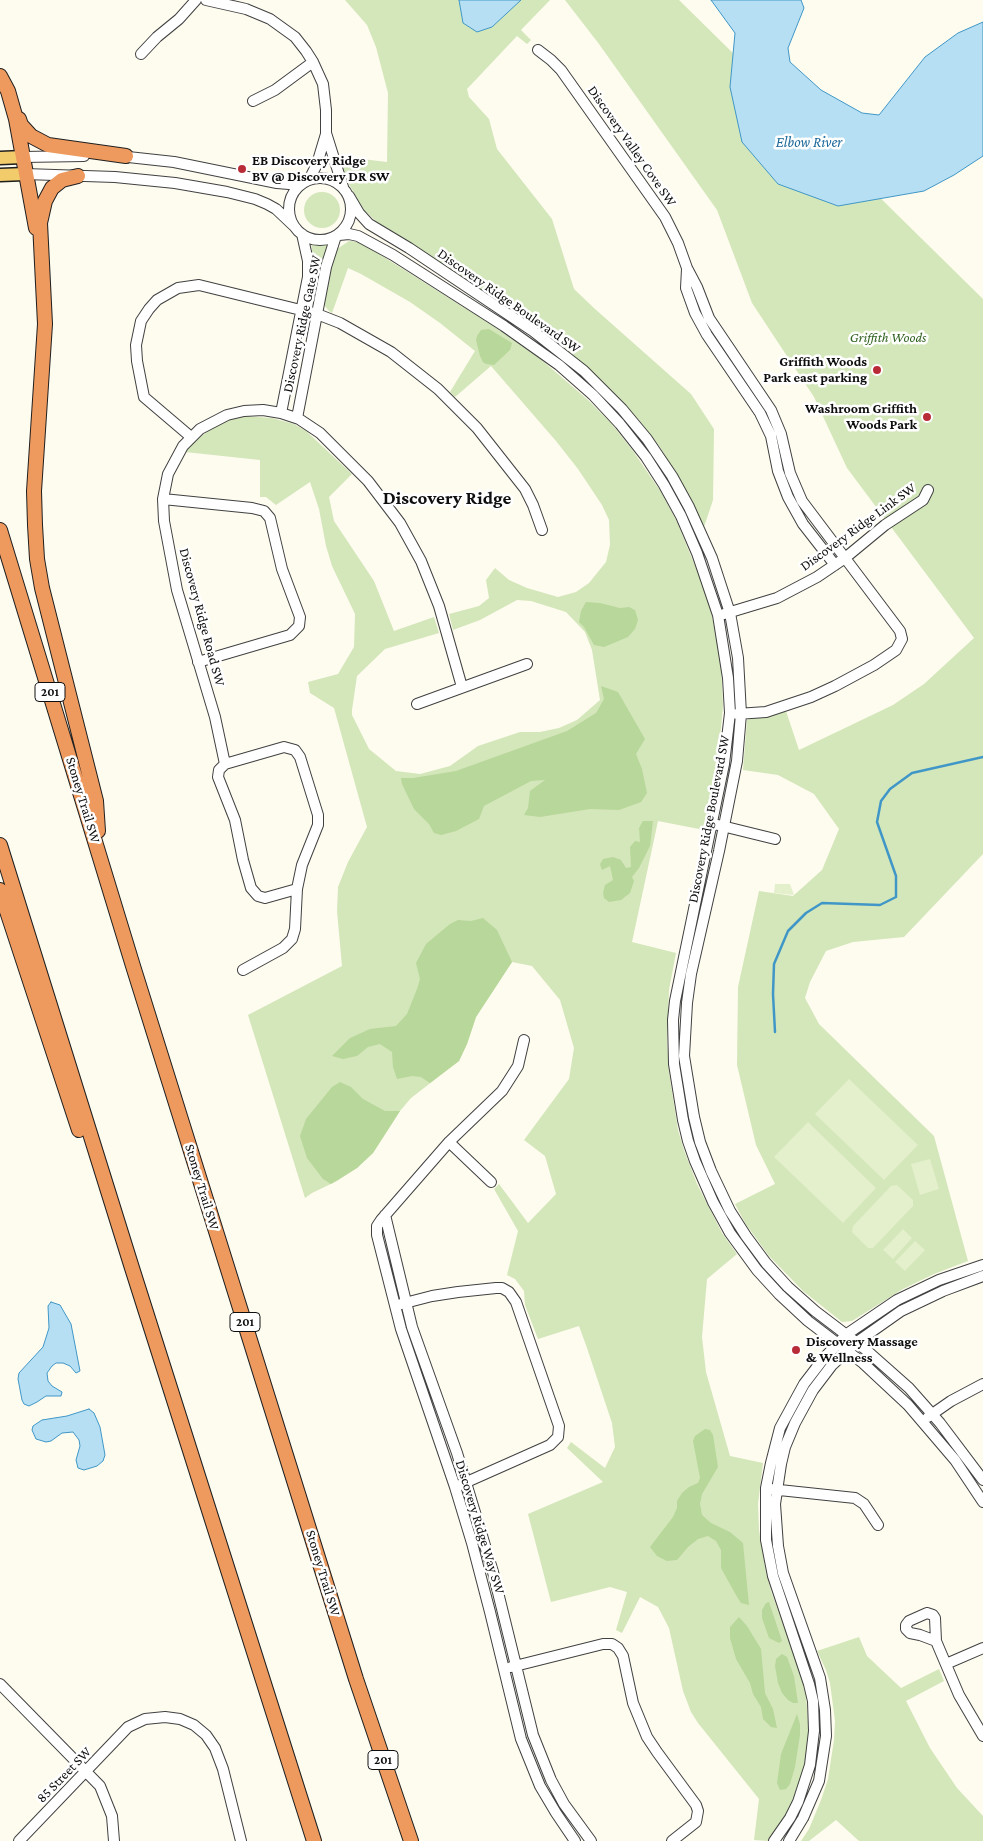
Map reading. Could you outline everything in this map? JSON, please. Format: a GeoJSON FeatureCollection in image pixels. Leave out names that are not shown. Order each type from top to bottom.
{"type":"FeatureCollection","features":[{"type":"Feature","properties":{"kind":"highway"},"geometry":{"type":"LineString","coordinates":[[0,76],[21,125],[36,140],[68,149],[126,156]]}},
{"type":"Feature","properties":{"kind":"highway"},"geometry":{"type":"LineString","coordinates":[[8,91],[16,119],[25,174],[30,190],[41,264]]}},
{"type":"Feature","properties":{"kind":"highway"},"geometry":{"type":"LineString","coordinates":[[78,176],[62,180],[57,184],[45,201],[40,223],[45,324],[34,491],[37,559],[50,627],[96,801],[100,854]]}},
{"type":"Feature","properties":{"kind":"highway","name":"Stoney Trail SW"},"geometry":{"type":"LineString","coordinates":[[0,530],[350,1660],[411,1841]]}},
{"type":"Feature","properties":{"kind":"highway"},"geometry":{"type":"LineString","coordinates":[[0,845],[313,1839]]}},
{"type":"Feature","properties":{"kind":"highway"},"geometry":{"type":"LineString","coordinates":[[0,890],[101,1197],[132,1268]]}},
{"type":"Feature","properties":{"kind":"main road"},"geometry":{"type":"LineString","coordinates":[[0,158],[23,157]]}},
{"type":"Feature","properties":{"kind":"main road"},"geometry":{"type":"LineString","coordinates":[[0,176],[25,174]]}},
{"type":"Feature","properties":{"kind":"street"},"geometry":{"type":"LineString","coordinates":[[141,54],[156,37],[179,19],[196,0]]}},
{"type":"Feature","properties":{"kind":"street"},"geometry":{"type":"LineString","coordinates":[[25,174],[151,180],[255,198],[276,210],[302,234],[315,240],[322,240],[337,235],[346,227],[352,207],[326,133],[323,84],[313,62],[295,37],[270,19],[246,9],[206,0]]}},
{"type":"Feature","properties":{"kind":"street","name":"Discovery Valley Cove SW"},"geometry":{"type":"LineString","coordinates":[[538,50],[561,70],[665,217],[678,242],[709,318],[771,410],[781,434],[790,473],[802,501],[898,628],[902,640],[898,647],[854,677],[811,697],[766,712],[730,713]]}},
{"type":"Feature","properties":{"kind":"street"},"geometry":{"type":"LineString","coordinates":[[253,100],[275,90],[313,62]]}},
{"type":"Feature","properties":{"kind":"street"},"geometry":{"type":"LineString","coordinates":[[294,226],[289,212],[289,205],[294,191],[307,180],[317,164],[326,133]]}},
{"type":"Feature","properties":{"kind":"street"},"geometry":{"type":"LineString","coordinates":[[23,157],[74,155],[126,156],[182,164],[277,183],[289,184],[327,178],[338,183],[346,192]]}},
{"type":"Feature","properties":{"kind":"street","name":"Discovery Ridge Boulevard SW"},"geometry":{"type":"LineString","coordinates":[[346,192],[359,213],[369,224],[409,248],[555,347],[584,371],[622,409],[660,457],[689,506],[712,558],[730,613],[738,658],[741,714],[737,761],[691,974],[685,1021],[684,1056],[694,1117],[711,1171],[730,1211],[766,1263],[788,1287],[815,1311],[847,1334],[889,1369],[932,1413],[983,1480]]}},
{"type":"Feature","properties":{"kind":"street","name":"Discovery Ridge Gate SW"},"geometry":{"type":"LineString","coordinates":[[288,415],[308,278],[308,261],[302,234]]}},
{"type":"Feature","properties":{"kind":"street","name":"Discovery Ridge Boulevard SW"},"geometry":{"type":"LineString","coordinates":[[337,235],[349,234],[358,236],[393,255],[531,344],[559,365],[593,395],[620,424],[664,484],[697,552],[718,615],[728,678],[730,713],[724,764],[677,986],[673,1020],[674,1064],[682,1120],[695,1161],[713,1202],[730,1233],[757,1270],[808,1321],[847,1350],[888,1386],[923,1421],[955,1460],[983,1502]]}},
{"type":"Feature","properties":{"kind":"street","name":"Discovery Ridge Gate SW"},"geometry":{"type":"LineString","coordinates":[[288,415],[317,314],[326,267],[337,235]]}},
{"type":"Feature","properties":{"kind":"street","name":"Discovery Valley Cove SW"},"geometry":{"type":"LineString","coordinates":[[687,268],[686,288],[695,313],[706,335],[760,414],[771,436],[778,471],[788,497],[804,524],[834,565]]}},
{"type":"Feature","properties":{"kind":"street"},"geometry":{"type":"LineString","coordinates":[[191,437],[146,400],[142,394],[136,345],[140,326],[149,309],[172,291],[186,286],[199,285],[317,314],[340,324],[391,352],[424,377],[477,428],[525,489],[542,530]]}},
{"type":"Feature","properties":{"kind":"street","name":"Discovery Ridge Road SW"},"geometry":{"type":"LineString","coordinates":[[225,764],[215,717],[172,569],[164,521],[164,486],[178,454],[191,437],[213,421],[238,412],[263,410],[288,415]]}},
{"type":"Feature","properties":{"kind":"street"},"geometry":{"type":"LineString","coordinates":[[288,415],[320,433],[352,464],[373,487],[400,524],[421,561],[431,584],[462,688]]}},
{"type":"Feature","properties":{"kind":"street","name":"Discovery Ridge Link SW"},"geometry":{"type":"LineString","coordinates":[[718,615],[777,598],[817,577],[845,558],[885,524],[923,500],[928,490]]}},
{"type":"Feature","properties":{"kind":"street"},"geometry":{"type":"LineString","coordinates":[[163,499],[252,508],[264,511],[270,518],[282,569],[300,617],[299,626],[290,635],[198,662]]}},
{"type":"Feature","properties":{"kind":"street"},"geometry":{"type":"LineString","coordinates":[[417,704],[527,664]]}},
{"type":"Feature","properties":{"kind":"street"},"geometry":{"type":"LineString","coordinates":[[243,970],[283,948],[292,939],[295,929],[297,889],[302,865],[319,820],[299,754],[292,748],[284,747],[225,764],[219,770],[218,778],[235,820],[251,888],[258,896],[264,898],[297,889]]}},
{"type":"Feature","properties":{"kind":"street"},"geometry":{"type":"LineString","coordinates":[[711,824],[775,839]]}},
{"type":"Feature","properties":{"kind":"street"},"geometry":{"type":"LineString","coordinates":[[689,928],[700,930]]}},
{"type":"Feature","properties":{"kind":"street"},"geometry":{"type":"LineString","coordinates":[[673,1020],[685,1021]]}},
{"type":"Feature","properties":{"kind":"street","name":"Discovery Ridge Way SW"},"geometry":{"type":"LineString","coordinates":[[524,1040],[518,1066],[507,1084],[495,1099],[449,1142],[378,1223],[377,1235],[394,1306],[455,1487],[481,1575],[521,1739],[540,1786],[576,1841]]}},
{"type":"Feature","properties":{"kind":"street"},"geometry":{"type":"LineString","coordinates":[[682,1120],[694,1117]]}},
{"type":"Feature","properties":{"kind":"street"},"geometry":{"type":"LineString","coordinates":[[449,1142],[491,1182]]}},
{"type":"Feature","properties":{"kind":"street","name":"Discovery Ridge Way SW"},"geometry":{"type":"LineString","coordinates":[[385,1215],[406,1303],[419,1346],[466,1482],[493,1572],[533,1735],[543,1765],[564,1804],[591,1841]]}},
{"type":"Feature","properties":{"kind":"street"},"geometry":{"type":"LineString","coordinates":[[757,1270],[766,1263]]}},
{"type":"Feature","properties":{"kind":"street"},"geometry":{"type":"LineString","coordinates":[[774,1841],[790,1818],[807,1778],[813,1751],[814,1731],[812,1702],[778,1575],[770,1463],[780,1428],[804,1384],[847,1334],[897,1300],[941,1285],[983,1265]]}},
{"type":"Feature","properties":{"kind":"street"},"geometry":{"type":"LineString","coordinates":[[771,1489],[791,1432],[813,1390],[847,1350],[941,1285],[983,1276]]}},
{"type":"Feature","properties":{"kind":"street"},"geometry":{"type":"LineString","coordinates":[[394,1306],[432,1296],[458,1292],[496,1288],[506,1290],[516,1302],[547,1389],[559,1426],[558,1437],[555,1442],[455,1487]]}},
{"type":"Feature","properties":{"kind":"street"},"geometry":{"type":"LineString","coordinates":[[923,1421],[951,1401],[983,1384]]}},
{"type":"Feature","properties":{"kind":"street"},"geometry":{"type":"LineString","coordinates":[[424,1396],[436,1392]]}},
{"type":"Feature","properties":{"kind":"street"},"geometry":{"type":"LineString","coordinates":[[780,1428],[791,1432]]}},
{"type":"Feature","properties":{"kind":"street"},"geometry":{"type":"LineString","coordinates":[[771,1489],[855,1498],[864,1504],[878,1525]]}},
{"type":"Feature","properties":{"kind":"street"},"geometry":{"type":"LineString","coordinates":[[481,1575],[493,1572]]}},
{"type":"Feature","properties":{"kind":"street"},"geometry":{"type":"LineString","coordinates":[[778,1575],[811,1650],[824,1693],[826,1736],[819,1781],[809,1806],[789,1841]]}},
{"type":"Feature","properties":{"kind":"street"},"geometry":{"type":"LineString","coordinates":[[936,1641],[959,1695],[983,1736]]}},
{"type":"Feature","properties":{"kind":"street"},"geometry":{"type":"LineString","coordinates":[[504,1668],[604,1644],[612,1644],[618,1648],[622,1656],[633,1703],[647,1736],[656,1752],[696,1805],[698,1811],[696,1822],[672,1841]]}},
{"type":"Feature","properties":{"kind":"street"},"geometry":{"type":"LineString","coordinates":[[946,1664],[983,1648]]}},
{"type":"Feature","properties":{"kind":"street"},"geometry":{"type":"LineString","coordinates":[[800,1655],[811,1650]]}},
{"type":"Feature","properties":{"kind":"street"},"geometry":{"type":"LineString","coordinates":[[0,1684],[100,1786],[106,1798],[113,1822],[114,1841]]}},
{"type":"Feature","properties":{"kind":"street","name":"85 Street SW"},"geometry":{"type":"LineString","coordinates":[[19,1841],[128,1728],[138,1722],[152,1718],[172,1717],[194,1725],[206,1735],[218,1755],[241,1841]]}},
{"type":"Feature","properties":{"kind":"street"},"geometry":{"type":"LineString","coordinates":[[540,1786],[551,1780]]}},
{"type":"Feature","properties":{"kind":"green space"},"geometry":{"type":"Polygon","coordinates":[[[345,0],[550,0],[521,30],[531,40],[527,44],[517,36],[467,89],[469,97],[489,119],[497,149],[552,219],[574,289],[691,394],[714,429],[713,500],[704,527],[691,499],[660,447],[639,420],[586,366],[533,324],[378,223],[364,210],[347,181],[337,156],[387,162],[388,93],[376,47],[367,25],[345,0]]]}},
{"type":"Feature","properties":{"kind":"green space","name":"Griffith Woods"},"geometry":{"type":"Polygon","coordinates":[[[565,0],[679,0],[983,299],[983,854],[904,937],[853,942],[826,951],[810,982],[805,998],[819,1024],[934,1136],[968,1261],[934,1274],[903,1289],[852,1321],[842,1322],[803,1291],[769,1256],[745,1223],[735,1204],[775,1184],[756,1145],[737,1065],[738,987],[759,891],[793,896],[822,870],[839,829],[814,794],[778,775],[743,770],[747,720],[785,708],[799,750],[893,705],[924,684],[974,638],[847,468],[814,397],[752,303],[717,210],[599,44],[565,0]]]}},
{"type":"Feature","properties":{"kind":"green space"},"geometry":{"type":"Polygon","coordinates":[[[322,192],[329,193],[335,197],[339,203],[339,217],[335,223],[329,227],[322,228],[315,227],[309,223],[305,217],[304,210],[305,203],[309,197],[315,193],[322,192]]]}},
{"type":"Feature","properties":{"kind":"green space"},"geometry":{"type":"Polygon","coordinates":[[[349,241],[360,242],[498,329],[537,356],[588,400],[611,423],[661,492],[677,522],[703,585],[711,611],[721,662],[723,706],[717,770],[704,830],[658,821],[632,942],[676,953],[669,990],[667,1041],[669,1072],[678,1130],[697,1184],[722,1233],[737,1254],[707,1279],[702,1337],[706,1372],[730,1456],[763,1463],[758,1504],[759,1530],[765,1567],[771,1591],[801,1674],[806,1694],[809,1736],[802,1777],[789,1810],[778,1829],[768,1841],[754,1840],[759,1799],[691,1712],[683,1691],[669,1628],[658,1607],[640,1597],[622,1633],[616,1630],[627,1592],[610,1587],[551,1602],[528,1514],[603,1482],[567,1448],[571,1442],[605,1468],[615,1447],[612,1423],[579,1326],[538,1339],[525,1305],[524,1291],[515,1279],[507,1275],[518,1231],[494,1189],[499,1184],[528,1223],[556,1194],[545,1156],[524,1140],[569,1079],[574,1048],[560,1000],[532,966],[512,962],[476,1017],[459,1061],[411,1098],[400,1111],[373,1153],[357,1168],[305,1198],[248,1015],[342,966],[337,911],[338,887],[348,862],[367,827],[334,708],[310,693],[308,682],[338,674],[354,647],[355,614],[332,566],[319,509],[310,482],[276,505],[266,497],[260,497],[260,460],[185,452],[192,444],[210,429],[230,419],[244,416],[272,418],[294,424],[306,431],[352,474],[329,497],[334,521],[374,581],[394,631],[434,617],[439,633],[385,649],[357,676],[352,715],[369,749],[396,771],[420,774],[450,766],[478,746],[520,732],[540,732],[559,728],[577,720],[600,700],[592,650],[585,632],[566,612],[531,601],[517,600],[480,620],[453,630],[449,614],[479,606],[489,598],[486,580],[495,568],[509,580],[527,588],[558,597],[576,592],[589,583],[606,562],[610,545],[609,520],[602,505],[578,469],[491,366],[455,397],[450,392],[475,351],[440,323],[410,302],[348,268],[332,313],[329,311],[324,305],[333,258],[337,249],[349,241]]]}},
{"type":"Feature","properties":{"kind":"green space"},"geometry":{"type":"Polygon","coordinates":[[[311,242],[328,244],[323,257],[316,297],[314,298],[310,295],[314,265],[311,242]]]}},
{"type":"Feature","properties":{"kind":"green space"},"geometry":{"type":"Polygon","coordinates":[[[489,329],[512,343],[510,350],[494,365],[483,362],[476,340],[481,330],[489,329]]]}},
{"type":"Feature","properties":{"kind":"green space"},"geometry":{"type":"Polygon","coordinates":[[[586,602],[620,608],[629,607],[635,610],[638,620],[635,629],[628,637],[604,647],[594,645],[579,622],[581,611],[586,602]]]}},
{"type":"Feature","properties":{"kind":"green space"},"geometry":{"type":"Polygon","coordinates":[[[601,686],[618,692],[645,739],[636,754],[642,769],[647,793],[641,802],[619,810],[590,809],[540,817],[524,815],[528,808],[530,791],[545,780],[531,781],[484,806],[479,819],[456,831],[441,835],[434,833],[429,824],[414,809],[401,778],[413,778],[456,771],[567,731],[596,713],[604,699],[601,686]]]}},
{"type":"Feature","properties":{"kind":"green space"},"geometry":{"type":"Polygon","coordinates":[[[643,821],[653,821],[650,846],[639,868],[632,877],[634,881],[630,893],[621,900],[609,902],[604,898],[603,893],[605,885],[613,880],[610,866],[602,870],[600,864],[603,859],[613,857],[621,860],[626,868],[631,867],[630,847],[635,841],[640,842],[639,828],[643,821]]]}},
{"type":"Feature","properties":{"kind":"green space"},"geometry":{"type":"Polygon","coordinates":[[[775,884],[790,884],[794,895],[774,893],[775,884]]]}},
{"type":"Feature","properties":{"kind":"green space"},"geometry":{"type":"Polygon","coordinates":[[[483,918],[497,930],[512,962],[476,1017],[459,1061],[430,1083],[421,1077],[412,1076],[397,1079],[393,1067],[392,1052],[380,1044],[368,1047],[357,1056],[343,1059],[332,1056],[350,1038],[370,1029],[396,1026],[407,1014],[417,989],[420,979],[416,963],[426,944],[450,924],[458,920],[471,921],[483,918]]]}},
{"type":"Feature","properties":{"kind":"green space"},"geometry":{"type":"Polygon","coordinates":[[[849,1079],[918,1145],[884,1180],[815,1114],[849,1079]]]}},
{"type":"Feature","properties":{"kind":"green space"},"geometry":{"type":"Polygon","coordinates":[[[340,1082],[351,1087],[363,1099],[385,1111],[400,1111],[373,1153],[357,1168],[331,1184],[323,1179],[307,1158],[300,1136],[306,1119],[332,1087],[340,1082]]]}},
{"type":"Feature","properties":{"kind":"green space"},"geometry":{"type":"Polygon","coordinates":[[[808,1122],[876,1188],[843,1223],[774,1157],[808,1122]]]}},
{"type":"Feature","properties":{"kind":"green space"},"geometry":{"type":"Polygon","coordinates":[[[930,1159],[939,1189],[920,1195],[911,1164],[930,1159]]]}},
{"type":"Feature","properties":{"kind":"green space"},"geometry":{"type":"Polygon","coordinates":[[[897,1185],[913,1200],[913,1206],[873,1248],[868,1248],[852,1232],[853,1226],[891,1186],[897,1185]]]}},
{"type":"Feature","properties":{"kind":"green space"},"geometry":{"type":"Polygon","coordinates":[[[903,1229],[912,1238],[893,1259],[883,1250],[903,1229]]]}},
{"type":"Feature","properties":{"kind":"green space"},"geometry":{"type":"Polygon","coordinates":[[[915,1241],[925,1250],[905,1271],[895,1262],[915,1241]]]}},
{"type":"Feature","properties":{"kind":"green space"},"geometry":{"type":"Polygon","coordinates":[[[705,1429],[710,1430],[713,1435],[718,1467],[702,1494],[700,1504],[702,1515],[711,1523],[730,1532],[743,1543],[749,1605],[741,1603],[736,1595],[721,1568],[721,1550],[716,1541],[708,1536],[698,1539],[677,1560],[667,1561],[657,1556],[650,1547],[673,1517],[677,1508],[677,1501],[682,1493],[698,1483],[700,1478],[693,1441],[695,1436],[705,1429]]]}},
{"type":"Feature","properties":{"kind":"green space"},"geometry":{"type":"Polygon","coordinates":[[[769,1602],[782,1641],[779,1643],[769,1638],[762,1618],[762,1610],[766,1603],[769,1602]]]}},
{"type":"Feature","properties":{"kind":"green space"},"geometry":{"type":"Polygon","coordinates":[[[739,1617],[761,1649],[765,1693],[773,1709],[777,1728],[771,1727],[763,1719],[761,1707],[736,1659],[730,1638],[730,1627],[739,1617]]]}},
{"type":"Feature","properties":{"kind":"green space"},"geometry":{"type":"Polygon","coordinates":[[[859,1637],[867,1656],[901,1688],[939,1669],[944,1681],[906,1701],[930,1748],[957,1788],[983,1816],[983,1841],[859,1841],[836,1820],[809,1841],[801,1841],[809,1829],[828,1779],[834,1740],[835,1721],[830,1683],[817,1651],[859,1637]]]}},
{"type":"Feature","properties":{"kind":"green space"},"geometry":{"type":"Polygon","coordinates":[[[782,1654],[787,1657],[794,1676],[798,1703],[788,1700],[782,1693],[778,1683],[775,1666],[776,1659],[782,1654]]]}},
{"type":"Feature","properties":{"kind":"green space"},"geometry":{"type":"Polygon","coordinates":[[[797,1714],[800,1724],[800,1735],[795,1767],[790,1784],[786,1789],[780,1790],[777,1783],[781,1754],[797,1714]]]}},
{"type":"Feature","properties":{"kind":"water"},"geometry":{"type":"Polygon","coordinates":[[[459,0],[521,0],[492,27],[477,32],[463,23],[459,0]]]}},
{"type":"Feature","properties":{"kind":"water","name":"Elbow River"},"geometry":{"type":"Polygon","coordinates":[[[711,0],[801,0],[804,8],[788,48],[790,62],[821,90],[862,113],[879,115],[925,57],[958,33],[983,22],[983,156],[954,175],[924,191],[838,206],[778,184],[742,142],[730,87],[735,33],[711,0]]]}},
{"type":"Feature","properties":{"kind":"water"},"geometry":{"type":"Polygon","coordinates":[[[51,1302],[60,1305],[71,1324],[80,1371],[76,1373],[70,1366],[56,1363],[47,1373],[48,1381],[62,1392],[61,1396],[46,1396],[29,1406],[24,1404],[22,1400],[18,1379],[19,1373],[43,1347],[49,1328],[48,1306],[51,1302]]]}},
{"type":"Feature","properties":{"kind":"water"},"geometry":{"type":"Polygon","coordinates":[[[89,1409],[94,1413],[100,1427],[105,1455],[103,1461],[97,1466],[84,1470],[78,1468],[76,1460],[80,1446],[79,1440],[73,1432],[62,1433],[51,1441],[46,1442],[36,1439],[32,1430],[33,1426],[42,1420],[67,1416],[89,1409]]]}},
{"type":"Feature","properties":{"kind":"waterway"},"geometry":{"type":"LineString","coordinates":[[775,1032],[774,964],[788,931],[806,913],[822,903],[880,905],[896,897],[896,876],[877,822],[881,801],[890,789],[912,773],[983,757]]}},
{"type":"Feature","properties":{"kind":"place","name":"EB Discovery Ridge BV @ Discovery DR SW"},"geometry":{"type":"Point","coordinates":[242,169]}},
{"type":"Feature","properties":{"kind":"place","name":"Griffith Woods Park east parking"},"geometry":{"type":"Point","coordinates":[877,370]}},
{"type":"Feature","properties":{"kind":"place","name":"Washroom Griffith Woods Park"},"geometry":{"type":"Point","coordinates":[927,417]}},
{"type":"Feature","properties":{"kind":"place","name":"Discovery Massage & Wellness"},"geometry":{"type":"Point","coordinates":[796,1350]}},
{"type":"Feature","properties":{"kind":"district","name":"Discovery Ridge"},"geometry":{"type":"Point","coordinates":[447,498]}}]}
